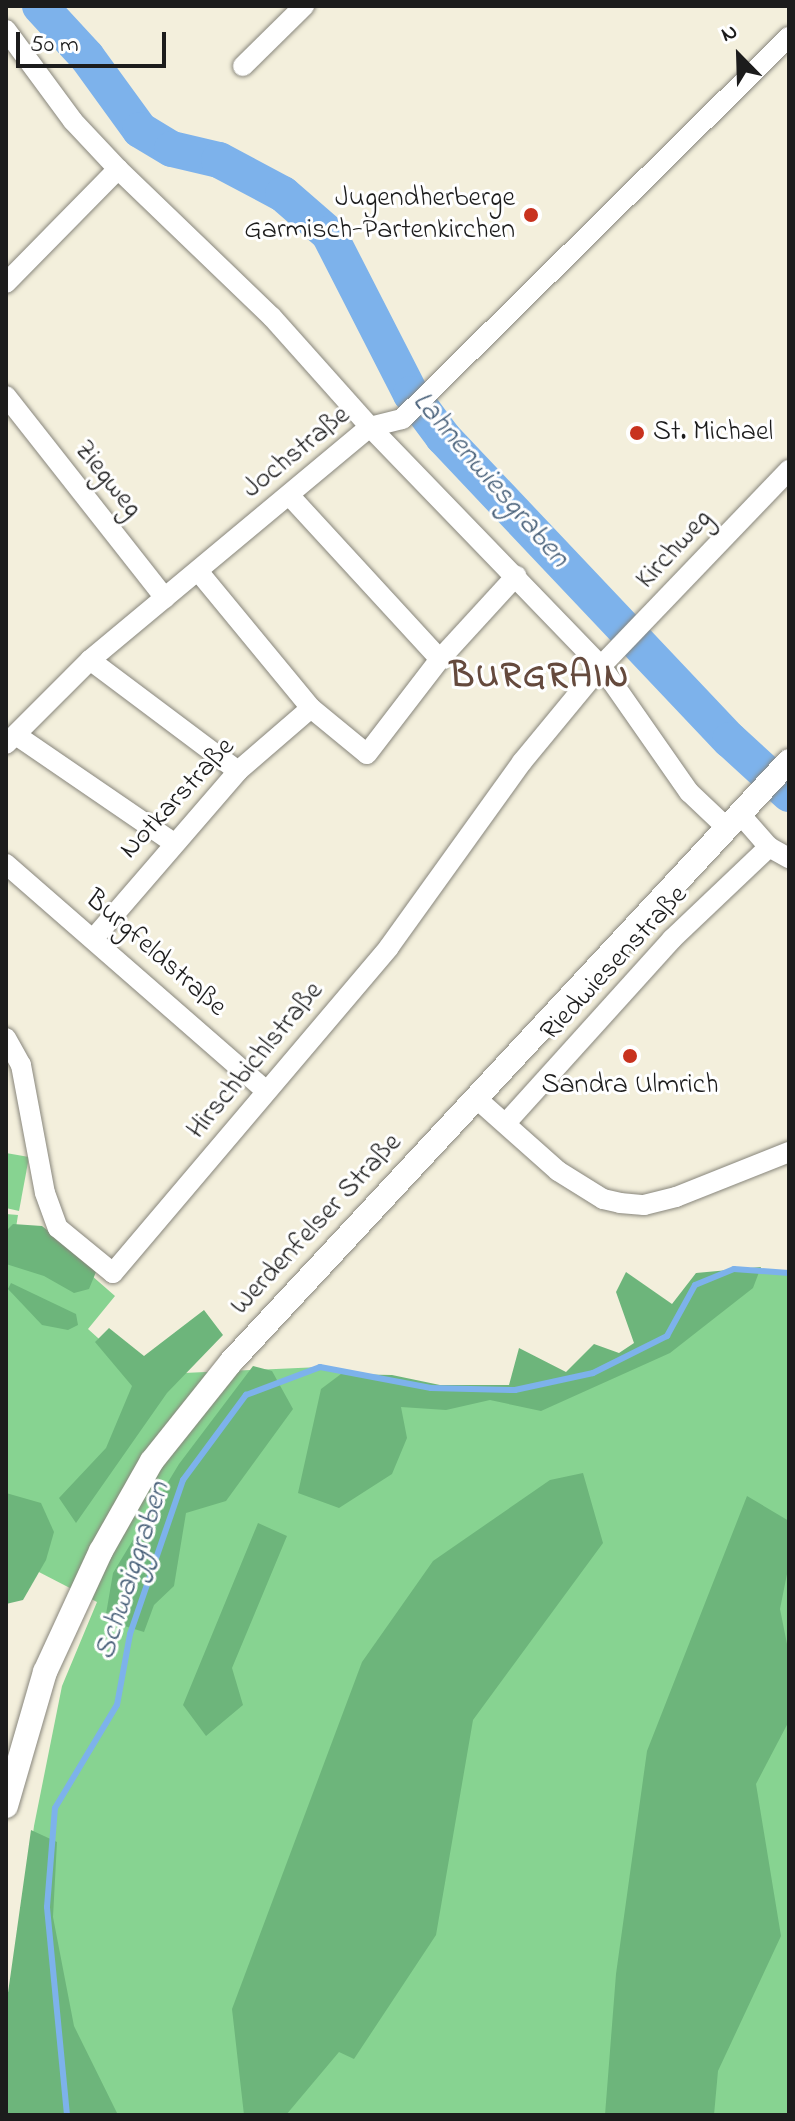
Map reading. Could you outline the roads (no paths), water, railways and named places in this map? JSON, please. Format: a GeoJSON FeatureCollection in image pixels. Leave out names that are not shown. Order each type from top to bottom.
{"type":"FeatureCollection","features":[{"type":"Feature","properties":{"kind":"street"},"geometry":{"type":"LineString","coordinates":[[243,66],[304,6]]}},
{"type":"Feature","properties":{"kind":"street"},"geometry":{"type":"LineString","coordinates":[[6,30],[73,121],[118,169],[272,317],[370,427],[601,666],[689,792],[789,858]]}},
{"type":"Feature","properties":{"kind":"street","name":"Jochstraße"},"geometry":{"type":"LineString","coordinates":[[11,740],[90,660],[370,427],[402,419],[789,37]]}},
{"type":"Feature","properties":{"kind":"street"},"geometry":{"type":"LineString","coordinates":[[6,283],[118,169]]}},
{"type":"Feature","properties":{"kind":"street","name":"Ziegweg"},"geometry":{"type":"LineString","coordinates":[[6,396],[165,598]]}},
{"type":"Feature","properties":{"kind":"street","name":"Kirchweg"},"geometry":{"type":"LineString","coordinates":[[601,666],[789,470]]}},
{"type":"Feature","properties":{"kind":"street"},"geometry":{"type":"LineString","coordinates":[[289,495],[440,659]]}},
{"type":"Feature","properties":{"kind":"street"},"geometry":{"type":"LineString","coordinates":[[198,571],[311,708],[367,754],[440,659],[516,576]]}},
{"type":"Feature","properties":{"kind":"street"},"geometry":{"type":"LineString","coordinates":[[90,660],[238,771]]}},
{"type":"Feature","properties":{"kind":"street","name":"Hirschbichlstraße"},"geometry":{"type":"LineString","coordinates":[[6,1038],[21,1065],[45,1193],[58,1228],[113,1273],[389,947],[522,762],[601,666]]}},
{"type":"Feature","properties":{"kind":"street","name":"Notkarstraße"},"geometry":{"type":"LineString","coordinates":[[94,938],[172,842],[238,771],[311,708]]}},
{"type":"Feature","properties":{"kind":"street"},"geometry":{"type":"LineString","coordinates":[[11,740],[172,842]]}},
{"type":"Feature","properties":{"kind":"street","name":"Werdenfelser Straße"},"geometry":{"type":"LineString","coordinates":[[6,1806],[45,1672],[101,1551],[152,1461],[231,1362],[789,761]]}},
{"type":"Feature","properties":{"kind":"street","name":"Riedwiesenstraße"},"geometry":{"type":"LineString","coordinates":[[506,1123],[672,939],[769,847]]}},
{"type":"Feature","properties":{"kind":"street","name":"Burgfeldstraße"},"geometry":{"type":"LineString","coordinates":[[6,864],[265,1090]]}},
{"type":"Feature","properties":{"kind":"street"},"geometry":{"type":"LineString","coordinates":[[477,1099],[558,1171],[603,1199],[620,1203],[644,1205],[676,1197],[789,1152]]}},
{"type":"Feature","properties":{"kind":"waterway","name":"Lahnenwiesgraben"},"geometry":{"type":"LineString","coordinates":[[40,6],[87,57],[140,130],[172,149],[219,160],[283,194],[329,234],[411,394],[443,437],[730,740],[789,794]]}},
{"type":"Feature","properties":{"kind":"waterway","name":"Schwaiggraben"},"geometry":{"type":"LineString","coordinates":[[67,2115],[47,1907],[55,1808],[117,1705],[130,1634],[183,1480],[246,1395],[320,1367],[431,1388],[515,1390],[593,1373],[667,1336],[695,1285],[734,1269],[789,1273]]}},
{"type":"Feature","properties":{"kind":"place","name":"Jugendherberge Garmisch-Partenkirchen"},"geometry":{"type":"Point","coordinates":[531,215]}},
{"type":"Feature","properties":{"kind":"place","name":"St. Michael"},"geometry":{"type":"Point","coordinates":[637,433]}},
{"type":"Feature","properties":{"kind":"place","name":"Sandra Ulmrich"},"geometry":{"type":"Point","coordinates":[630,1056]}},
{"type":"Feature","properties":{"kind":"district","name":"BURGRAIN"},"geometry":{"type":"Point","coordinates":[540,678]}}]}
